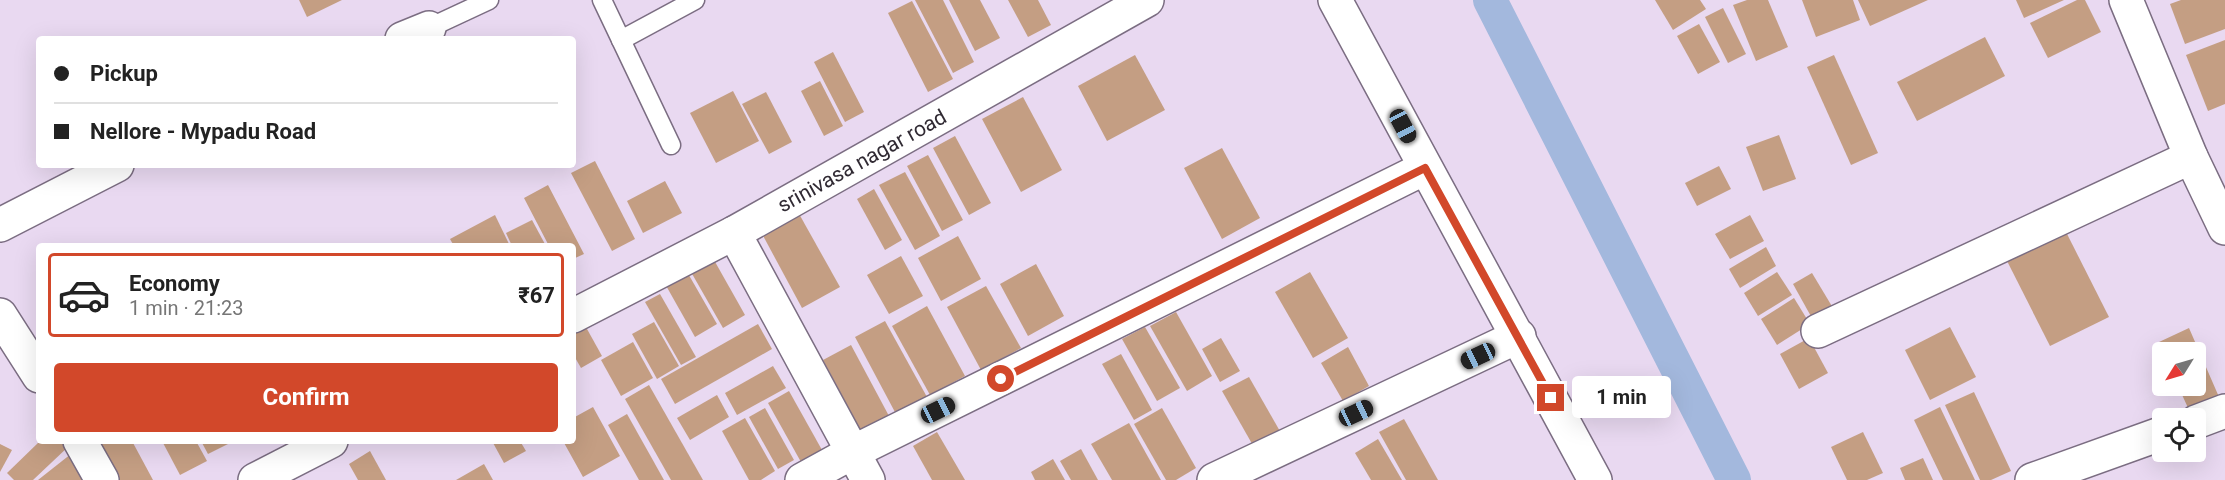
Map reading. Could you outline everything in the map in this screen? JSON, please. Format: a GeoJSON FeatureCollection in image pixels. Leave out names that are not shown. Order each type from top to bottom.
{"type":"FeatureCollection","features":[{"type":"Feature","properties":{"kind":"street","name":"srinivasa nagar road"},"geometry":{"type":"LineString","coordinates":[[576,314],[734,233],[1147,0]]}},
{"type":"Feature","properties":{"kind":"street"},"geometry":{"type":"LineString","coordinates":[[1335,0],[1595,480]]}},
{"type":"Feature","properties":{"kind":"street"},"geometry":{"type":"LineString","coordinates":[[2126,0],[2192,157],[2225,228]]}},
{"type":"Feature","properties":{"kind":"street"},"geometry":{"type":"LineString","coordinates":[[1818,331],[2192,157]]}},
{"type":"Feature","properties":{"kind":"street"},"geometry":{"type":"LineString","coordinates":[[0,225],[111,168]]}},
{"type":"Feature","properties":{"kind":"street"},"geometry":{"type":"LineString","coordinates":[[801,480],[860,466],[1425,168]]}},
{"type":"Feature","properties":{"kind":"street"},"geometry":{"type":"LineString","coordinates":[[734,233],[860,466]]}},
{"type":"Feature","properties":{"kind":"street"},"geometry":{"type":"LineString","coordinates":[[0,315],[36,371]]}},
{"type":"Feature","properties":{"kind":"street"},"geometry":{"type":"LineString","coordinates":[[1214,480],[1519,336]]}},
{"type":"Feature","properties":{"kind":"street"},"geometry":{"type":"LineString","coordinates":[[2206,418],[2225,411]]}},
{"type":"Feature","properties":{"kind":"street"},"geometry":{"type":"LineString","coordinates":[[2032,480],[2152,437]]}},
{"type":"Feature","properties":{"kind":"street"},"geometry":{"type":"LineString","coordinates":[[82,444],[102,480]]}},
{"type":"Feature","properties":{"kind":"street"},"geometry":{"type":"LineString","coordinates":[[255,480],[325,444]]}},
{"type":"Feature","properties":{"kind":"lane"},"geometry":{"type":"LineString","coordinates":[[416,34],[489,0]]}},
{"type":"Feature","properties":{"kind":"lane"},"geometry":{"type":"LineString","coordinates":[[602,0],[671,145]]}},
{"type":"Feature","properties":{"kind":"lane"},"geometry":{"type":"LineString","coordinates":[[621,40],[695,0]]}},
{"type":"Feature","properties":{"kind":"building"},"geometry":{"type":"Polygon","coordinates":[[[299,0],[342,0],[307,17],[299,0]]]}},
{"type":"Feature","properties":{"kind":"building"},"geometry":{"type":"Polygon","coordinates":[[[915,0],[943,0],[974,62],[953,73],[915,0]]]}},
{"type":"Feature","properties":{"kind":"building"},"geometry":{"type":"Polygon","coordinates":[[[949,0],[980,0],[1000,38],[975,51],[949,0]]]}},
{"type":"Feature","properties":{"kind":"building"},"geometry":{"type":"Polygon","coordinates":[[[1008,0],[1038,0],[1051,25],[1028,37],[1008,0]]]}},
{"type":"Feature","properties":{"kind":"building"},"geometry":{"type":"Polygon","coordinates":[[[1655,0],[1700,0],[1706,9],[1673,30],[1655,0]]]}},
{"type":"Feature","properties":{"kind":"building"},"geometry":{"type":"Polygon","coordinates":[[[1747,0],[1768,0],[1788,47],[1756,61],[1733,5],[1747,0]]]}},
{"type":"Feature","properties":{"kind":"building"},"geometry":{"type":"Polygon","coordinates":[[[1802,0],[1853,0],[1860,20],[1816,37],[1802,0]]]}},
{"type":"Feature","properties":{"kind":"building"},"geometry":{"type":"Polygon","coordinates":[[[1858,0],[1928,0],[1870,26],[1858,0]]]}},
{"type":"Feature","properties":{"kind":"building"},"geometry":{"type":"Polygon","coordinates":[[[2016,0],[2064,0],[2024,18],[2016,0]]]}},
{"type":"Feature","properties":{"kind":"building"},"geometry":{"type":"Polygon","coordinates":[[[2077,0],[2085,0],[2101,32],[2048,58],[2030,23],[2077,0]]]}},
{"type":"Feature","properties":{"kind":"building"},"geometry":{"type":"Polygon","coordinates":[[[2181,0],[2225,0],[2225,29],[2185,44],[2170,4],[2181,0]]]}},
{"type":"Feature","properties":{"kind":"building"},"geometry":{"type":"Polygon","coordinates":[[[912,1],[953,79],[928,92],[888,13],[912,1]]]}},
{"type":"Feature","properties":{"kind":"building"},"geometry":{"type":"Polygon","coordinates":[[[1723,8],[1746,54],[1728,63],[1705,17],[1723,8]]]}},
{"type":"Feature","properties":{"kind":"building"},"geometry":{"type":"Polygon","coordinates":[[[1699,24],[1720,62],[1698,74],[1677,36],[1699,24]]]}},
{"type":"Feature","properties":{"kind":"building"},"geometry":{"type":"Polygon","coordinates":[[[1985,37],[2005,76],[1917,121],[1897,82],[1985,37]]]}},
{"type":"Feature","properties":{"kind":"building"},"geometry":{"type":"Polygon","coordinates":[[[2225,40],[2225,104],[2208,111],[2186,55],[2225,40]]]}},
{"type":"Feature","properties":{"kind":"building"},"geometry":{"type":"Polygon","coordinates":[[[833,52],[864,112],[845,122],[814,62],[833,52]]]}},
{"type":"Feature","properties":{"kind":"building"},"geometry":{"type":"Polygon","coordinates":[[[1135,55],[1165,110],[1107,141],[1078,86],[1135,55]]]}},
{"type":"Feature","properties":{"kind":"building"},"geometry":{"type":"Polygon","coordinates":[[[1834,55],[1878,153],[1851,165],[1807,67],[1834,55]]]}},
{"type":"Feature","properties":{"kind":"building"},"geometry":{"type":"Polygon","coordinates":[[[820,81],[843,126],[824,136],[801,91],[820,81]]]}},
{"type":"Feature","properties":{"kind":"building"},"geometry":{"type":"Polygon","coordinates":[[[733,91],[759,141],[716,163],[690,113],[733,91]]]}},
{"type":"Feature","properties":{"kind":"building"},"geometry":{"type":"Polygon","coordinates":[[[766,92],[792,142],[769,154],[742,104],[766,92]]]}},
{"type":"Feature","properties":{"kind":"building"},"geometry":{"type":"Polygon","coordinates":[[[1023,97],[1062,170],[1021,192],[982,119],[1023,97]]]}},
{"type":"Feature","properties":{"kind":"building"},"geometry":{"type":"Polygon","coordinates":[[[1779,135],[1796,179],[1763,191],[1746,147],[1779,135]]]}},
{"type":"Feature","properties":{"kind":"building"},"geometry":{"type":"Polygon","coordinates":[[[955,136],[991,203],[969,215],[933,148],[955,136]]]}},
{"type":"Feature","properties":{"kind":"building"},"geometry":{"type":"Polygon","coordinates":[[[1222,148],[1260,218],[1222,239],[1184,168],[1222,148]]]}},
{"type":"Feature","properties":{"kind":"building"},"geometry":{"type":"Polygon","coordinates":[[[928,155],[963,220],[942,231],[907,166],[928,155]]]}},
{"type":"Feature","properties":{"kind":"building"},"geometry":{"type":"Polygon","coordinates":[[[595,161],[635,239],[612,251],[571,173],[595,161]]]}},
{"type":"Feature","properties":{"kind":"building"},"geometry":{"type":"Polygon","coordinates":[[[1719,166],[1731,189],[1697,206],[1685,183],[1719,166]]]}},
{"type":"Feature","properties":{"kind":"building"},"geometry":{"type":"Polygon","coordinates":[[[905,172],[940,236],[915,250],[879,185],[905,172]]]}},
{"type":"Feature","properties":{"kind":"building"},"geometry":{"type":"Polygon","coordinates":[[[665,181],[682,213],[643,233],[627,201],[665,181]]]}},
{"type":"Feature","properties":{"kind":"building"},"geometry":{"type":"Polygon","coordinates":[[[548,185],[584,254],[576,258],[576,243],[547,243],[524,198],[548,185]]]}},
{"type":"Feature","properties":{"kind":"building"},"geometry":{"type":"Polygon","coordinates":[[[874,189],[902,240],[885,250],[857,199],[874,189]]]}},
{"type":"Feature","properties":{"kind":"building"},"geometry":{"type":"Polygon","coordinates":[[[798,212],[840,287],[802,308],[761,232],[798,212]]]}},
{"type":"Feature","properties":{"kind":"building"},"geometry":{"type":"Polygon","coordinates":[[[495,215],[509,243],[452,243],[450,239],[495,215]]]}},
{"type":"Feature","properties":{"kind":"building"},"geometry":{"type":"Polygon","coordinates":[[[1750,215],[1764,241],[1730,259],[1715,234],[1750,215]]]}},
{"type":"Feature","properties":{"kind":"building"},"geometry":{"type":"Polygon","coordinates":[[[532,220],[544,243],[511,243],[506,233],[532,220]]]}},
{"type":"Feature","properties":{"kind":"building"},"geometry":{"type":"Polygon","coordinates":[[[2064,228],[2109,317],[2050,346],[2005,257],[2064,228]]]}},
{"type":"Feature","properties":{"kind":"building"},"geometry":{"type":"Polygon","coordinates":[[[958,236],[981,279],[941,301],[918,258],[958,236]]]}},
{"type":"Feature","properties":{"kind":"building"},"geometry":{"type":"Polygon","coordinates":[[[1766,247],[1776,266],[1740,288],[1729,269],[1766,247]]]}},
{"type":"Feature","properties":{"kind":"building"},"geometry":{"type":"Polygon","coordinates":[[[901,256],[923,296],[889,314],[867,275],[901,256]]]}},
{"type":"Feature","properties":{"kind":"building"},"geometry":{"type":"Polygon","coordinates":[[[714,260],[745,315],[723,328],[691,272],[714,260]]]}},
{"type":"Feature","properties":{"kind":"building"},"geometry":{"type":"Polygon","coordinates":[[[1036,264],[1064,316],[1028,336],[1000,284],[1036,264]]]}},
{"type":"Feature","properties":{"kind":"building"},"geometry":{"type":"Polygon","coordinates":[[[686,270],[717,324],[695,337],[664,282],[686,270]]]}},
{"type":"Feature","properties":{"kind":"building"},"geometry":{"type":"Polygon","coordinates":[[[1310,272],[1348,338],[1313,358],[1275,292],[1310,272]]]}},
{"type":"Feature","properties":{"kind":"building"},"geometry":{"type":"Polygon","coordinates":[[[1777,272],[1792,295],[1758,316],[1744,293],[1777,272]]]}},
{"type":"Feature","properties":{"kind":"building"},"geometry":{"type":"Polygon","coordinates":[[[1812,273],[1833,308],[1813,320],[1793,284],[1812,273]]]}},
{"type":"Feature","properties":{"kind":"building"},"geometry":{"type":"Polygon","coordinates":[[[986,286],[1021,348],[981,370],[947,307],[986,286]]]}},
{"type":"Feature","properties":{"kind":"building"},"geometry":{"type":"Polygon","coordinates":[[[660,294],[696,357],[681,365],[645,302],[660,294]]]}},
{"type":"Feature","properties":{"kind":"building"},"geometry":{"type":"Polygon","coordinates":[[[1794,298],[1810,324],[1777,345],[1761,319],[1794,298]]]}},
{"type":"Feature","properties":{"kind":"building"},"geometry":{"type":"Polygon","coordinates":[[[927,306],[965,376],[930,395],[892,326],[927,306]]]}},
{"type":"Feature","properties":{"kind":"building"},"geometry":{"type":"Polygon","coordinates":[[[1176,312],[1212,376],[1187,391],[1150,326],[1176,312]]]}},
{"type":"Feature","properties":{"kind":"building"},"geometry":{"type":"Polygon","coordinates":[[[582,320],[602,356],[581,368],[576,359],[576,323],[582,320]]]}},
{"type":"Feature","properties":{"kind":"building"},"geometry":{"type":"Polygon","coordinates":[[[885,321],[927,397],[896,414],[855,337],[885,321]]]}},
{"type":"Feature","properties":{"kind":"building"},"geometry":{"type":"Polygon","coordinates":[[[654,322],[679,366],[657,379],[632,334],[654,322]]]}},
{"type":"Feature","properties":{"kind":"building"},"geometry":{"type":"Polygon","coordinates":[[[758,324],[772,349],[675,404],[661,379],[758,324]]]}},
{"type":"Feature","properties":{"kind":"building"},"geometry":{"type":"Polygon","coordinates":[[[1145,327],[1180,388],[1157,401],[1122,339],[1145,327]]]}},
{"type":"Feature","properties":{"kind":"building"},"geometry":{"type":"Polygon","coordinates":[[[1950,327],[1976,377],[1930,400],[1905,350],[1950,327]]]}},
{"type":"Feature","properties":{"kind":"building"},"geometry":{"type":"Polygon","coordinates":[[[2189,328],[2195,342],[2159,342],[2189,328]]]}},
{"type":"Feature","properties":{"kind":"building"},"geometry":{"type":"Polygon","coordinates":[[[1221,338],[1240,371],[1220,382],[1202,349],[1221,338]]]}},
{"type":"Feature","properties":{"kind":"building"},"geometry":{"type":"Polygon","coordinates":[[[1809,338],[1828,373],[1799,389],[1780,354],[1809,338]]]}},
{"type":"Feature","properties":{"kind":"building"},"geometry":{"type":"Polygon","coordinates":[[[633,342],[653,378],[621,396],[601,360],[633,342]]]}},
{"type":"Feature","properties":{"kind":"building"},"geometry":{"type":"Polygon","coordinates":[[[851,345],[889,416],[861,431],[823,360],[851,345]]]}},
{"type":"Feature","properties":{"kind":"building"},"geometry":{"type":"Polygon","coordinates":[[[1348,347],[1369,386],[1343,401],[1321,363],[1348,347]]]}},
{"type":"Feature","properties":{"kind":"building"},"geometry":{"type":"Polygon","coordinates":[[[1121,354],[1152,410],[1134,420],[1102,364],[1121,354]]]}},
{"type":"Feature","properties":{"kind":"building"},"geometry":{"type":"Polygon","coordinates":[[[773,366],[786,388],[737,415],[725,393],[773,366]]]}},
{"type":"Feature","properties":{"kind":"building"},"geometry":{"type":"Polygon","coordinates":[[[2206,367],[2219,397],[2194,408],[2188,408],[2183,396],[2206,396],[2206,367]]]}},
{"type":"Feature","properties":{"kind":"building"},"geometry":{"type":"Polygon","coordinates":[[[1249,377],[1281,433],[1255,449],[1222,391],[1249,377]]]}},
{"type":"Feature","properties":{"kind":"building"},"geometry":{"type":"Polygon","coordinates":[[[649,385],[703,480],[671,480],[625,399],[649,385]]]}},
{"type":"Feature","properties":{"kind":"building"},"geometry":{"type":"Polygon","coordinates":[[[789,391],[822,450],[801,462],[768,403],[789,391]]]}},
{"type":"Feature","properties":{"kind":"building"},"geometry":{"type":"Polygon","coordinates":[[[1974,392],[2011,471],[1991,480],[1980,480],[1945,405],[1974,392]]]}},
{"type":"Feature","properties":{"kind":"building"},"geometry":{"type":"Polygon","coordinates":[[[717,395],[729,417],[690,440],[677,418],[717,395]]]}},
{"type":"Feature","properties":{"kind":"building"},"geometry":{"type":"Polygon","coordinates":[[[593,407],[620,456],[583,477],[565,444],[576,444],[576,416],[593,407]]]}},
{"type":"Feature","properties":{"kind":"building"},"geometry":{"type":"Polygon","coordinates":[[[1940,407],[1975,480],[1943,480],[1914,420],[1940,407]]]}},
{"type":"Feature","properties":{"kind":"building"},"geometry":{"type":"Polygon","coordinates":[[[765,408],[794,460],[778,469],[749,417],[765,408]]]}},
{"type":"Feature","properties":{"kind":"building"},"geometry":{"type":"Polygon","coordinates":[[[1162,408],[1196,468],[1176,480],[1166,480],[1134,424],[1162,408]]]}},
{"type":"Feature","properties":{"kind":"building"},"geometry":{"type":"Polygon","coordinates":[[[627,414],[664,480],[639,480],[608,425],[627,414]]]}},
{"type":"Feature","properties":{"kind":"building"},"geometry":{"type":"Polygon","coordinates":[[[745,418],[775,471],[761,480],[749,480],[722,431],[745,418]]]}},
{"type":"Feature","properties":{"kind":"building"},"geometry":{"type":"Polygon","coordinates":[[[1404,419],[1438,480],[1406,480],[1379,432],[1404,419]]]}},
{"type":"Feature","properties":{"kind":"building"},"geometry":{"type":"Polygon","coordinates":[[[1129,423],[1161,480],[1112,480],[1091,444],[1129,423]]]}},
{"type":"Feature","properties":{"kind":"building"},"geometry":{"type":"Polygon","coordinates":[[[937,432],[965,480],[932,480],[913,446],[937,432]]]}},
{"type":"Feature","properties":{"kind":"building"},"geometry":{"type":"Polygon","coordinates":[[[1863,432],[1883,473],[1867,480],[1847,480],[1831,447],[1863,432]]]}},
{"type":"Feature","properties":{"kind":"building"},"geometry":{"type":"Polygon","coordinates":[[[1378,439],[1402,480],[1371,480],[1355,453],[1378,439]]]}},
{"type":"Feature","properties":{"kind":"building"},"geometry":{"type":"Polygon","coordinates":[[[0,444],[12,450],[0,472],[0,444]]]}},
{"type":"Feature","properties":{"kind":"building"},"geometry":{"type":"Polygon","coordinates":[[[37,444],[67,444],[69,446],[33,480],[14,480],[7,473],[37,444]]]}},
{"type":"Feature","properties":{"kind":"building"},"geometry":{"type":"Polygon","coordinates":[[[98,444],[134,444],[153,480],[116,480],[98,444]]]}},
{"type":"Feature","properties":{"kind":"building"},"geometry":{"type":"Polygon","coordinates":[[[164,444],[198,444],[207,461],[180,475],[164,444]]]}},
{"type":"Feature","properties":{"kind":"building"},"geometry":{"type":"Polygon","coordinates":[[[203,444],[228,444],[208,454],[203,444]]]}},
{"type":"Feature","properties":{"kind":"building"},"geometry":{"type":"Polygon","coordinates":[[[494,444],[522,444],[526,451],[504,463],[494,444]]]}},
{"type":"Feature","properties":{"kind":"building"},"geometry":{"type":"Polygon","coordinates":[[[1081,449],[1098,480],[1071,480],[1060,461],[1081,449]]]}},
{"type":"Feature","properties":{"kind":"building"},"geometry":{"type":"Polygon","coordinates":[[[76,450],[100,480],[38,480],[76,450]]]}},
{"type":"Feature","properties":{"kind":"building"},"geometry":{"type":"Polygon","coordinates":[[[370,451],[386,480],[358,480],[349,464],[370,451]]]}},
{"type":"Feature","properties":{"kind":"building"},"geometry":{"type":"Polygon","coordinates":[[[1923,458],[1933,480],[1905,480],[1900,468],[1923,458]]]}},
{"type":"Feature","properties":{"kind":"building"},"geometry":{"type":"Polygon","coordinates":[[[1053,459],[1065,480],[1035,480],[1031,472],[1053,459]]]}},
{"type":"Feature","properties":{"kind":"building"},"geometry":{"type":"Polygon","coordinates":[[[484,464],[493,480],[456,480],[484,464]]]}},
{"type":"Feature","properties":{"kind":"waterway"},"geometry":{"type":"LineString","coordinates":[[1490,0],[1734,480]]}},
{"type":"Feature","properties":{"kind":"route"},"geometry":{"type":"LineString","coordinates":[[1001,379],[1425,168],[1551,398]]}}]}
